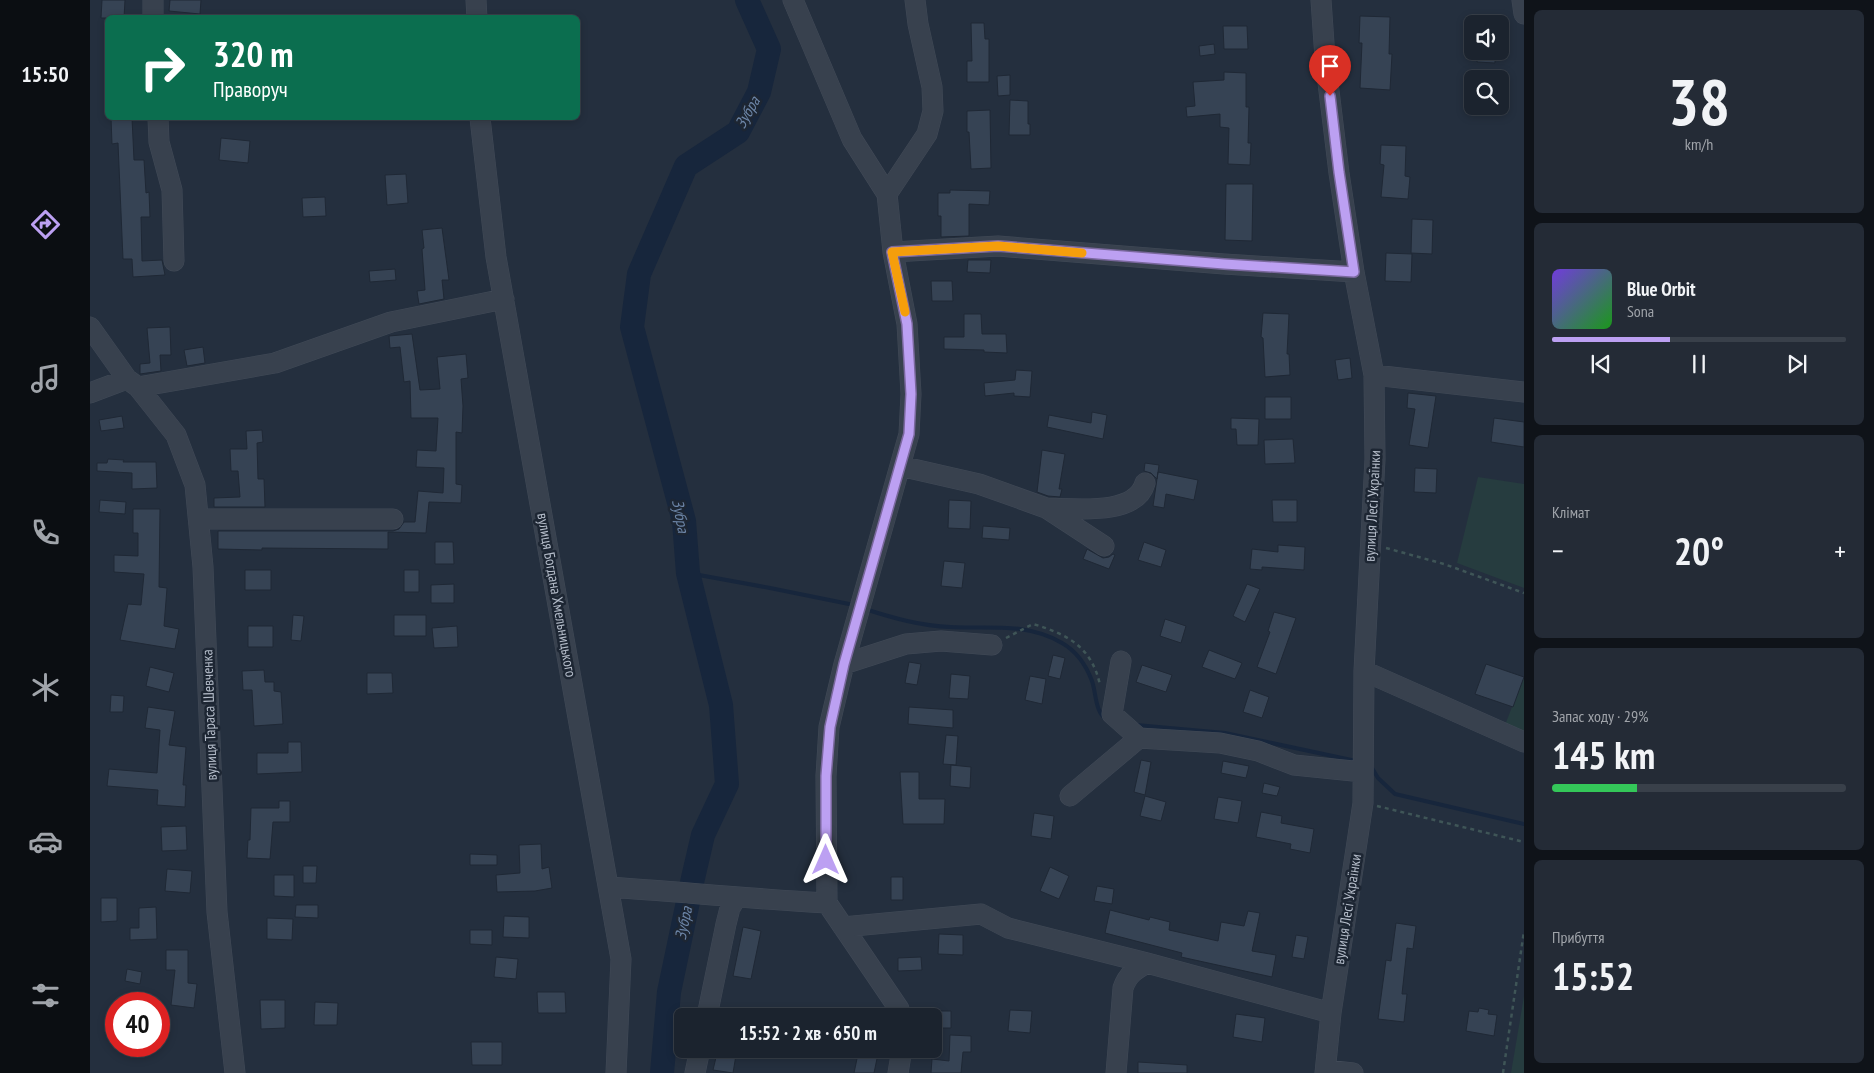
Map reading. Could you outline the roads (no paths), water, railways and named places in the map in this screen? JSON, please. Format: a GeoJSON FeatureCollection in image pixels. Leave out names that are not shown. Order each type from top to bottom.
{"type":"FeatureCollection","features":[{"type":"Feature","properties":{"kind":"street"},"geometry":{"type":"LineString","coordinates":[[153,0],[153,15]]}},
{"type":"Feature","properties":{"kind":"street"},"geometry":{"type":"LineString","coordinates":[[476,0],[477,15]]}},
{"type":"Feature","properties":{"kind":"street"},"geometry":{"type":"LineString","coordinates":[[793,0],[852,139],[887,194],[892,252],[907,324],[911,394],[909,434],[844,664],[830,727],[826,776],[827,903],[898,1008]]}},
{"type":"Feature","properties":{"kind":"street"},"geometry":{"type":"LineString","coordinates":[[887,194],[927,134],[933,111],[932,87],[918,24],[915,0]]}},
{"type":"Feature","properties":{"kind":"street","name":"вулиця Лесі Українки"},"geometry":{"type":"LineString","coordinates":[[1321,0],[1325,58],[1339,172],[1354,272],[1374,375],[1375,459],[1364,671],[1363,803],[1332,1013],[1326,1071]]}},
{"type":"Feature","properties":{"kind":"street"},"geometry":{"type":"LineString","coordinates":[[1522,0],[1524,14]]}},
{"type":"Feature","properties":{"kind":"street"},"geometry":{"type":"LineString","coordinates":[[158,120],[159,142],[172,190],[174,261]]}},
{"type":"Feature","properties":{"kind":"street","name":"вулиця Богдана Хмельницького"},"geometry":{"type":"LineString","coordinates":[[480,120],[496,257],[621,959],[616,1073]]}},
{"type":"Feature","properties":{"kind":"street"},"geometry":{"type":"LineString","coordinates":[[892,252],[998,246],[1354,272]]}},
{"type":"Feature","properties":{"kind":"street"},"geometry":{"type":"LineString","coordinates":[[90,393],[133,383],[275,363],[391,322],[504,299]]}},
{"type":"Feature","properties":{"kind":"street","name":"вулиця Тараса Шевченка"},"geometry":{"type":"LineString","coordinates":[[90,327],[176,435],[195,484],[203,567],[217,912],[235,1073]]}},
{"type":"Feature","properties":{"kind":"street"},"geometry":{"type":"LineString","coordinates":[[1374,375],[1524,392]]}},
{"type":"Feature","properties":{"kind":"street"},"geometry":{"type":"LineString","coordinates":[[900,466],[979,484],[1046,508],[1104,546]]}},
{"type":"Feature","properties":{"kind":"street"},"geometry":{"type":"LineString","coordinates":[[1046,508],[1097,509],[1121,505],[1137,498],[1145,484]]}},
{"type":"Feature","properties":{"kind":"street"},"geometry":{"type":"LineString","coordinates":[[199,519],[393,519]]}},
{"type":"Feature","properties":{"kind":"street"},"geometry":{"type":"LineString","coordinates":[[844,664],[906,644],[941,641],[992,645]]}},
{"type":"Feature","properties":{"kind":"street"},"geometry":{"type":"LineString","coordinates":[[1120,661],[1112,714],[1139,738],[1220,743],[1258,751],[1294,765],[1363,772]]}},
{"type":"Feature","properties":{"kind":"street"},"geometry":{"type":"LineString","coordinates":[[1364,671],[1524,742]]}},
{"type":"Feature","properties":{"kind":"street"},"geometry":{"type":"LineString","coordinates":[[1070,796],[1139,738]]}},
{"type":"Feature","properties":{"kind":"street"},"geometry":{"type":"LineString","coordinates":[[609,887],[736,898],[827,903]]}},
{"type":"Feature","properties":{"kind":"street"},"geometry":{"type":"LineString","coordinates":[[709,1008],[726,924],[730,908],[736,898]]}},
{"type":"Feature","properties":{"kind":"street"},"geometry":{"type":"LineString","coordinates":[[843,927],[981,914],[1008,928],[1332,1013]]}},
{"type":"Feature","properties":{"kind":"street"},"geometry":{"type":"LineString","coordinates":[[1116,1073],[1123,988],[1126,980],[1133,972],[1147,963]]}},
{"type":"Feature","properties":{"kind":"street"},"geometry":{"type":"LineString","coordinates":[[695,1073],[698,1058]]}},
{"type":"Feature","properties":{"kind":"street"},"geometry":{"type":"LineString","coordinates":[[898,1073],[900,1058]]}},
{"type":"Feature","properties":{"kind":"street"},"geometry":{"type":"LineString","coordinates":[[1326,1071],[1353,1073]]}},
{"type":"Feature","properties":{"kind":"waterway","name":"Зубра"},"geometry":{"type":"LineString","coordinates":[[662,1073],[669,992],[693,878],[703,835],[727,784],[721,705],[688,573],[684,521],[632,327],[639,274],[686,166],[738,132],[759,92],[769,49],[747,0]]}},
{"type":"Feature","properties":{"kind":"waterway"},"geometry":{"type":"LineString","coordinates":[[688,573],[854,605]]}},
{"type":"Feature","properties":{"kind":"waterway"},"geometry":{"type":"LineString","coordinates":[[865,609],[928,625],[1022,629],[1049,636],[1067,646],[1084,664],[1092,681],[1096,702],[1102,716],[1106,719]]}},
{"type":"Feature","properties":{"kind":"waterway"},"geometry":{"type":"LineString","coordinates":[[1136,725],[1225,733],[1356,761]]}},
{"type":"Feature","properties":{"kind":"waterway"},"geometry":{"type":"LineString","coordinates":[[1372,768],[1378,778],[1395,794],[1524,824]]}}]}
